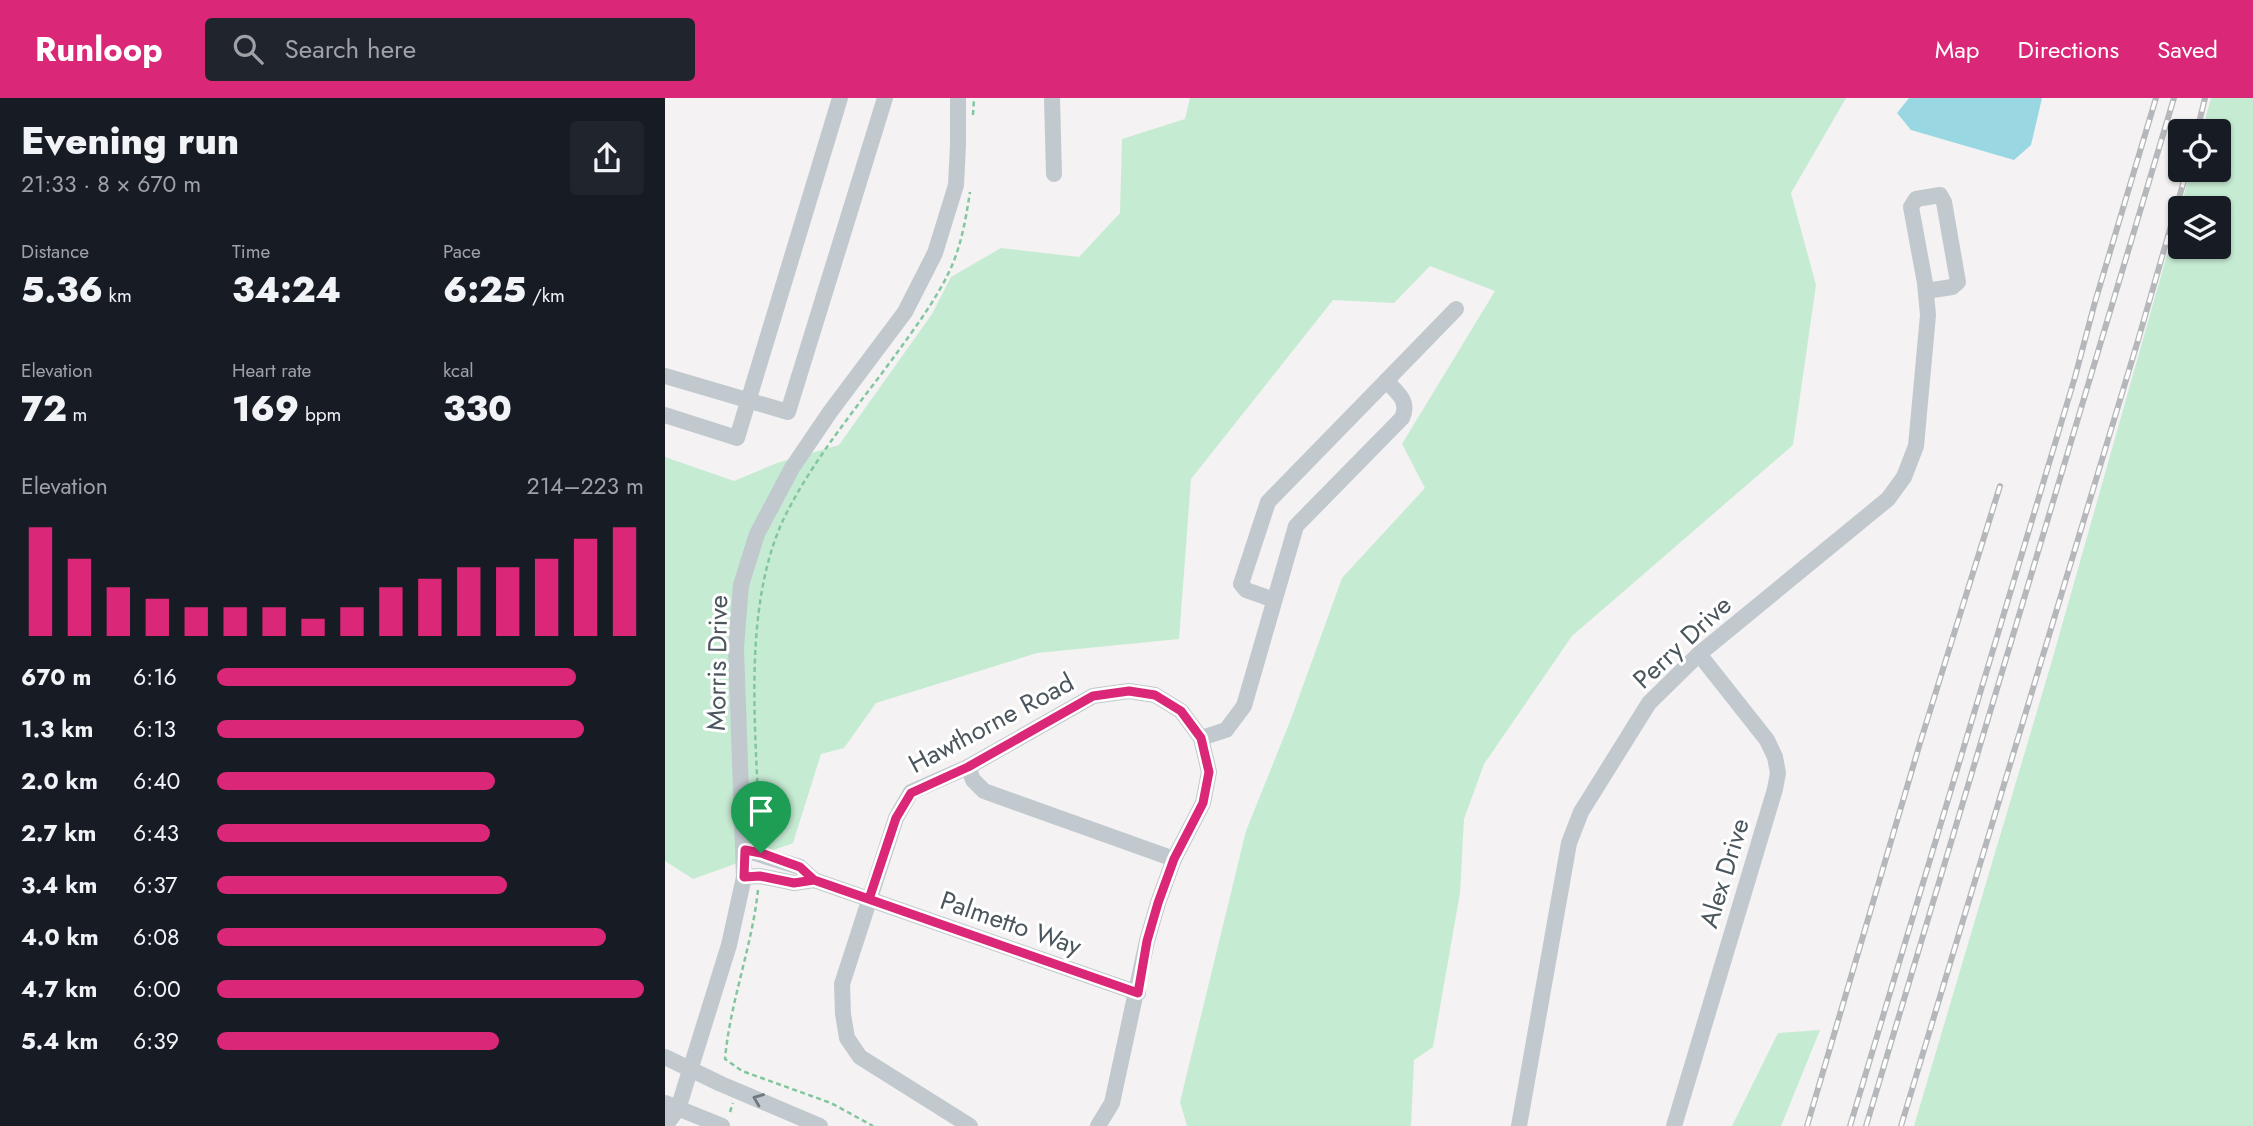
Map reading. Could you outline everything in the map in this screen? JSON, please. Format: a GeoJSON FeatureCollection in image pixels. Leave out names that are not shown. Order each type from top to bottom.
{"type":"FeatureCollection","features":[{"type":"Feature","properties":{"kind":"street"},"geometry":{"type":"LineString","coordinates":[[665,415],[737,438],[840,98]]}},
{"type":"Feature","properties":{"kind":"street"},"geometry":{"type":"LineString","coordinates":[[665,376],[788,412],[884,98]]}},
{"type":"Feature","properties":{"kind":"street","name":"Morris Drive"},"geometry":{"type":"LineString","coordinates":[[672,1106],[689,1069],[752,876],[753,851],[736,648],[741,584],[757,534],[792,468],[905,312],[935,253],[955,185],[958,98]]}},
{"type":"Feature","properties":{"kind":"street"},"geometry":{"type":"LineString","coordinates":[[1052,98],[1054,174]]}},
{"type":"Feature","properties":{"kind":"street","name":"Perry Drive"},"geometry":{"type":"LineString","coordinates":[[1520,1126],[1569,843],[1581,812],[1649,703],[1699,654],[1888,499],[1904,477],[1916,446],[1928,315],[1926,287],[1911,208],[1916,200],[1940,195],[1944,202],[1958,282],[1952,287],[1926,287]]}},
{"type":"Feature","properties":{"kind":"street"},"geometry":{"type":"LineString","coordinates":[[1275,600],[1246,590],[1241,583],[1268,502],[1456,309]]}},
{"type":"Feature","properties":{"kind":"street"},"geometry":{"type":"LineString","coordinates":[[1201,738],[1226,730],[1244,706],[1296,526],[1402,418],[1405,404],[1386,381]]}},
{"type":"Feature","properties":{"kind":"street","name":"Alex Drive"},"geometry":{"type":"LineString","coordinates":[[1674,1126],[1778,773],[1775,757],[1767,740],[1699,654]]}},
{"type":"Feature","properties":{"kind":"street","name":"Hawthorne Road"},"geometry":{"type":"LineString","coordinates":[[970,1126],[860,1057],[848,1038],[843,1014],[842,984],[896,818],[911,793],[968,767],[1093,696],[1129,691],[1155,695],[1181,711],[1201,738],[1209,772],[1203,803],[1174,859],[1158,903],[1147,941],[1138,993],[1112,1103],[1098,1126]]}},
{"type":"Feature","properties":{"kind":"street"},"geometry":{"type":"LineString","coordinates":[[968,767],[973,780],[984,791],[1174,859]]}},
{"type":"Feature","properties":{"kind":"street"},"geometry":{"type":"LineString","coordinates":[[753,851],[800,867],[814,880],[869,899]]}},
{"type":"Feature","properties":{"kind":"street"},"geometry":{"type":"LineString","coordinates":[[752,876],[794,883],[814,880]]}},
{"type":"Feature","properties":{"kind":"street","name":"Palmetto Way"},"geometry":{"type":"LineString","coordinates":[[869,899],[1138,993]]}},
{"type":"Feature","properties":{"kind":"street"},"geometry":{"type":"LineString","coordinates":[[665,1057],[820,1126]]}},
{"type":"Feature","properties":{"kind":"street"},"geometry":{"type":"LineString","coordinates":[[672,1106],[726,1119]]}},
{"type":"Feature","properties":{"kind":"street"},"geometry":{"type":"LineString","coordinates":[[665,1126],[672,1106]]}},
{"type":"Feature","properties":{"kind":"street"},"geometry":{"type":"LineString","coordinates":[[672,1106],[682,1126]]}},
{"type":"Feature","properties":{"kind":"path"},"geometry":{"type":"LineString","coordinates":[[973,123],[974,98]]}},
{"type":"Feature","properties":{"kind":"path"},"geometry":{"type":"LineString","coordinates":[[753,851],[756,630],[765,568],[784,519],[805,480],[928,311],[958,252],[967,218],[971,185]]}},
{"type":"Feature","properties":{"kind":"path"},"geometry":{"type":"LineString","coordinates":[[752,876],[754,920],[728,1027],[725,1059],[742,1073],[831,1103],[873,1126]]}},
{"type":"Feature","properties":{"kind":"path"},"geometry":{"type":"LineString","coordinates":[[726,1119],[734,1100]]}},
{"type":"Feature","properties":{"kind":"green space"},"geometry":{"type":"Polygon","coordinates":[[[1190,98],[1846,98],[1791,193],[1816,285],[1793,445],[1572,636],[1484,764],[1464,819],[1460,893],[1433,1047],[1414,1060],[1411,1126],[1187,1126],[1180,1102],[1246,831],[1291,719],[1342,578],[1425,488],[1402,444],[1495,291],[1430,266],[1394,303],[1333,300],[1191,479],[1179,639],[1037,653],[876,703],[844,748],[821,754],[793,843],[693,879],[665,861],[665,457],[734,481],[777,463],[839,445],[932,314],[951,277],[1001,248],[1079,257],[1120,213],[1122,139],[1185,119],[1190,98]]]}},
{"type":"Feature","properties":{"kind":"green space"},"geometry":{"type":"Polygon","coordinates":[[[2211,98],[2253,98],[2253,1126],[1914,1126],[2051,664],[2168,251],[2168,259],[2231,259],[2231,196],[2184,196],[2188,182],[2231,182],[2231,119],[2205,119],[2211,98]]]}},
{"type":"Feature","properties":{"kind":"green space"},"geometry":{"type":"Polygon","coordinates":[[[1820,1030],[1781,1126],[1732,1126],[1778,1033],[1820,1030]]]}},
{"type":"Feature","properties":{"kind":"water"},"geometry":{"type":"Polygon","coordinates":[[[1909,98],[2042,98],[2031,145],[2014,160],[1911,130],[1897,113],[1909,98]]]}},
{"type":"Feature","properties":{"kind":"railway"},"geometry":{"type":"LineString","coordinates":[[1850,1126],[2156,98]]}},
{"type":"Feature","properties":{"kind":"railway"},"geometry":{"type":"LineString","coordinates":[[1866,1126],[2174,98]]}},
{"type":"Feature","properties":{"kind":"railway"},"geometry":{"type":"LineString","coordinates":[[2200,119],[2205,98]]}},
{"type":"Feature","properties":{"kind":"railway"},"geometry":{"type":"LineString","coordinates":[[1901,1126],[2184,182]]}},
{"type":"Feature","properties":{"kind":"railway"},"geometry":{"type":"LineString","coordinates":[[1807,1126],[1920,743],[2000,486]]}},
{"type":"Feature","properties":{"kind":"route"},"geometry":{"type":"LineString","coordinates":[[761,853],[745,850],[744,877],[760,876],[794,883],[814,880],[1138,993],[1147,941],[1158,903],[1174,859],[1203,803],[1209,772],[1201,738],[1181,711],[1155,695],[1129,691],[1093,696],[968,767],[911,793],[896,818],[869,899],[814,880],[800,867],[761,853]]}}]}
